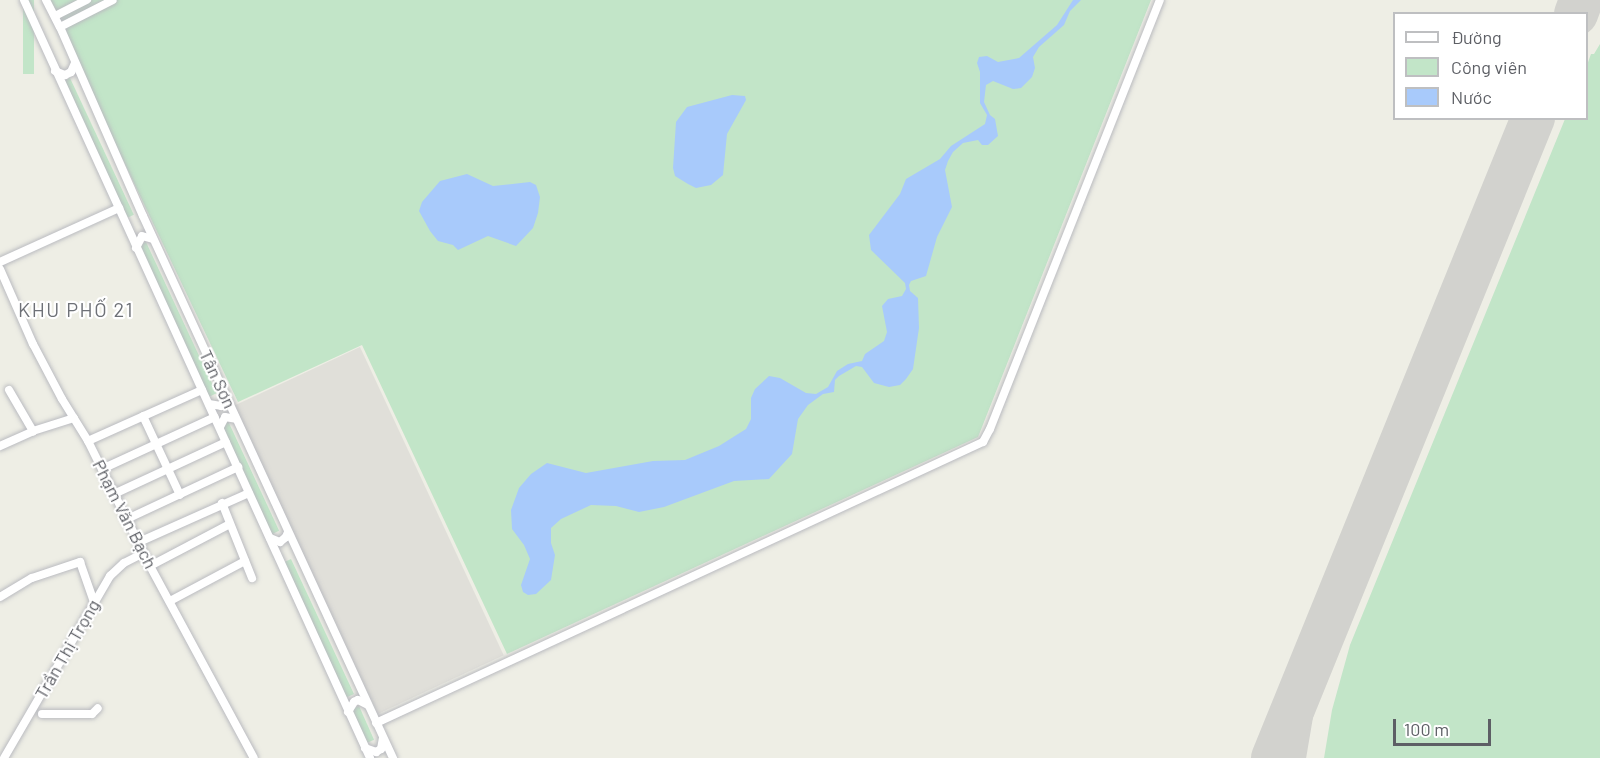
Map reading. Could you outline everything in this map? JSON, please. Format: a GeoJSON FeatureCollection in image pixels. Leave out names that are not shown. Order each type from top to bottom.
{"type":"FeatureCollection","features":[{"type":"Feature","properties":{"kind":"street","name":"Tân Sơn"},"geometry":{"type":"LineString","coordinates":[[24,0],[369,758]]}},
{"type":"Feature","properties":{"kind":"street","name":"Tân Sơn"},"geometry":{"type":"LineString","coordinates":[[46,0],[153,239],[393,758]]}},
{"type":"Feature","properties":{"kind":"street"},"geometry":{"type":"LineString","coordinates":[[55,16],[87,0]]}},
{"type":"Feature","properties":{"kind":"street"},"geometry":{"type":"LineString","coordinates":[[60,27],[100,3],[113,0]]}},
{"type":"Feature","properties":{"kind":"street"},"geometry":{"type":"LineString","coordinates":[[376,723],[983,442],[1160,0]]}},
{"type":"Feature","properties":{"kind":"street"},"geometry":{"type":"LineString","coordinates":[[55,71],[65,75],[71,72],[75,63]]}},
{"type":"Feature","properties":{"kind":"street"},"geometry":{"type":"LineString","coordinates":[[0,261],[119,208]]}},
{"type":"Feature","properties":{"kind":"street"},"geometry":{"type":"LineString","coordinates":[[127,225],[135,227],[143,216]]}},
{"type":"Feature","properties":{"kind":"street"},"geometry":{"type":"LineString","coordinates":[[136,248],[138,239],[142,236],[153,239]]}},
{"type":"Feature","properties":{"kind":"street","name":"Phạm Văn Bạch"},"geometry":{"type":"LineString","coordinates":[[0,269],[33,344],[116,493],[150,566],[254,758]]}},
{"type":"Feature","properties":{"kind":"street"},"geometry":{"type":"LineString","coordinates":[[9,390],[33,431]]}},
{"type":"Feature","properties":{"kind":"street"},"geometry":{"type":"LineString","coordinates":[[88,441],[202,390]]}},
{"type":"Feature","properties":{"kind":"street"},"geometry":{"type":"LineString","coordinates":[[209,404],[221,406],[226,396]]}},
{"type":"Feature","properties":{"kind":"street"},"geometry":{"type":"LineString","coordinates":[[144,416],[180,495]]}},
{"type":"Feature","properties":{"kind":"street"},"geometry":{"type":"LineString","coordinates":[[102,469],[215,417]]}},
{"type":"Feature","properties":{"kind":"street"},"geometry":{"type":"LineString","coordinates":[[220,427],[225,417],[236,419]]}},
{"type":"Feature","properties":{"kind":"street"},"geometry":{"type":"LineString","coordinates":[[0,446],[33,431],[74,418]]}},
{"type":"Feature","properties":{"kind":"street"},"geometry":{"type":"LineString","coordinates":[[116,493],[226,442]]}},
{"type":"Feature","properties":{"kind":"street"},"geometry":{"type":"LineString","coordinates":[[127,519],[238,467]]}},
{"type":"Feature","properties":{"kind":"street"},"geometry":{"type":"LineString","coordinates":[[139,542],[222,503],[249,493]]}},
{"type":"Feature","properties":{"kind":"street"},"geometry":{"type":"LineString","coordinates":[[222,503],[252,578]]}},
{"type":"Feature","properties":{"kind":"street"},"geometry":{"type":"LineString","coordinates":[[150,566],[230,524]]}},
{"type":"Feature","properties":{"kind":"street"},"geometry":{"type":"LineString","coordinates":[[270,538],[280,542],[288,532]]}},
{"type":"Feature","properties":{"kind":"street","name":"Trần Thị Trọng"},"geometry":{"type":"LineString","coordinates":[[4,758],[110,576],[123,563],[144,553]]}},
{"type":"Feature","properties":{"kind":"street"},"geometry":{"type":"LineString","coordinates":[[281,563],[287,553],[295,554],[300,560]]}},
{"type":"Feature","properties":{"kind":"street"},"geometry":{"type":"LineString","coordinates":[[170,601],[245,561]]}},
{"type":"Feature","properties":{"kind":"street"},"geometry":{"type":"LineString","coordinates":[[0,597],[32,578],[80,562],[94,602]]}},
{"type":"Feature","properties":{"kind":"street"},"geometry":{"type":"LineString","coordinates":[[348,712],[358,700],[368,705]]}},
{"type":"Feature","properties":{"kind":"street"},"geometry":{"type":"LineString","coordinates":[[42,714],[92,714],[98,708]]}},
{"type":"Feature","properties":{"kind":"street"},"geometry":{"type":"LineString","coordinates":[[364,748],[376,752],[381,749],[383,737]]}},
{"type":"Feature","properties":{"kind":"shaded area"},"geometry":{"type":"Polygon","coordinates":[[[360,347],[504,655],[378,714],[234,406],[360,347]]]}},
{"type":"Feature","properties":{"kind":"green space"},"geometry":{"type":"Polygon","coordinates":[[[23,0],[34,0],[34,74],[23,74],[23,0]]]}},
{"type":"Feature","properties":{"kind":"green space"},"geometry":{"type":"Polygon","coordinates":[[[47,0],[1151,0],[978,437],[507,654],[362,345],[238,402],[47,0]]]}},
{"type":"Feature","properties":{"kind":"green space"},"geometry":{"type":"Polygon","coordinates":[[[1600,44],[1600,758],[1324,758],[1332,710],[1350,645],[1565,120],[1588,120],[1588,62],[1591,54],[1594,54],[1600,44]]]}},
{"type":"Feature","properties":{"kind":"green space"},"geometry":{"type":"Polygon","coordinates":[[[70,78],[134,215],[124,220],[60,83],[70,78]]]}},
{"type":"Feature","properties":{"kind":"green space"},"geometry":{"type":"Polygon","coordinates":[[[146,242],[217,393],[205,399],[134,247],[146,242]]]}},
{"type":"Feature","properties":{"kind":"green space"},"geometry":{"type":"Polygon","coordinates":[[[228,421],[279,531],[270,535],[219,425],[228,421]]]}},
{"type":"Feature","properties":{"kind":"green space"},"geometry":{"type":"Polygon","coordinates":[[[291,559],[354,694],[343,699],[280,564],[291,559]]]}},
{"type":"Feature","properties":{"kind":"green space"},"geometry":{"type":"Polygon","coordinates":[[[359,706],[374,740],[364,744],[349,710],[359,706]]]}},
{"type":"Feature","properties":{"kind":"water"},"geometry":{"type":"Polygon","coordinates":[[[1073,0],[1081,0],[1070,11],[1064,25],[1039,47],[1033,57],[1035,68],[1032,77],[1021,88],[1013,89],[993,81],[986,85],[984,102],[990,115],[995,119],[998,136],[988,145],[982,145],[978,140],[963,143],[953,152],[948,161],[945,170],[952,207],[937,237],[926,276],[911,281],[909,285],[910,291],[918,298],[919,328],[913,369],[906,379],[900,385],[889,387],[874,383],[862,367],[856,366],[839,376],[835,380],[834,392],[823,394],[808,405],[798,419],[792,454],[769,479],[734,481],[664,507],[639,512],[616,506],[591,505],[561,519],[551,528],[551,543],[555,555],[551,580],[536,594],[528,595],[523,592],[521,585],[530,559],[524,545],[512,529],[511,510],[519,488],[531,474],[547,463],[586,473],[653,461],[685,460],[719,446],[746,429],[751,419],[751,398],[755,389],[769,376],[780,378],[806,393],[816,394],[828,387],[837,371],[848,364],[862,361],[865,354],[884,341],[887,332],[882,306],[888,299],[902,296],[906,289],[905,283],[871,250],[869,235],[900,194],[906,179],[940,159],[951,146],[985,124],[987,115],[980,103],[980,72],[977,63],[979,57],[987,56],[998,62],[1019,58],[1057,25],[1073,0]]]}},
{"type":"Feature","properties":{"kind":"water"},"geometry":{"type":"Polygon","coordinates":[[[732,95],[745,96],[746,100],[727,134],[723,175],[711,185],[696,188],[675,176],[673,168],[676,122],[687,107],[732,95]]]}},
{"type":"Feature","properties":{"kind":"water"},"geometry":{"type":"Polygon","coordinates":[[[467,174],[493,186],[530,182],[536,185],[540,197],[538,213],[533,228],[516,246],[488,236],[458,250],[453,245],[438,241],[430,231],[419,211],[422,202],[440,181],[467,174]]]}},
{"type":"Feature","properties":{"kind":"taxiway"},"geometry":{"type":"LineString","coordinates":[[1586,12],[1595,0]]}},
{"type":"Feature","properties":{"kind":"taxiway"},"geometry":{"type":"LineString","coordinates":[[1297,758],[1314,657]]}},
{"type":"Feature","properties":{"kind":"runway"},"geometry":{"type":"LineString","coordinates":[[1577,12],[1581,0]]}},
{"type":"Feature","properties":{"kind":"runway"},"geometry":{"type":"LineString","coordinates":[[1273,758],[1532,120]]}},
{"type":"Feature","properties":{"kind":"district","name":"KHU PHỐ 21"},"geometry":{"type":"Point","coordinates":[76,309]}}]}
